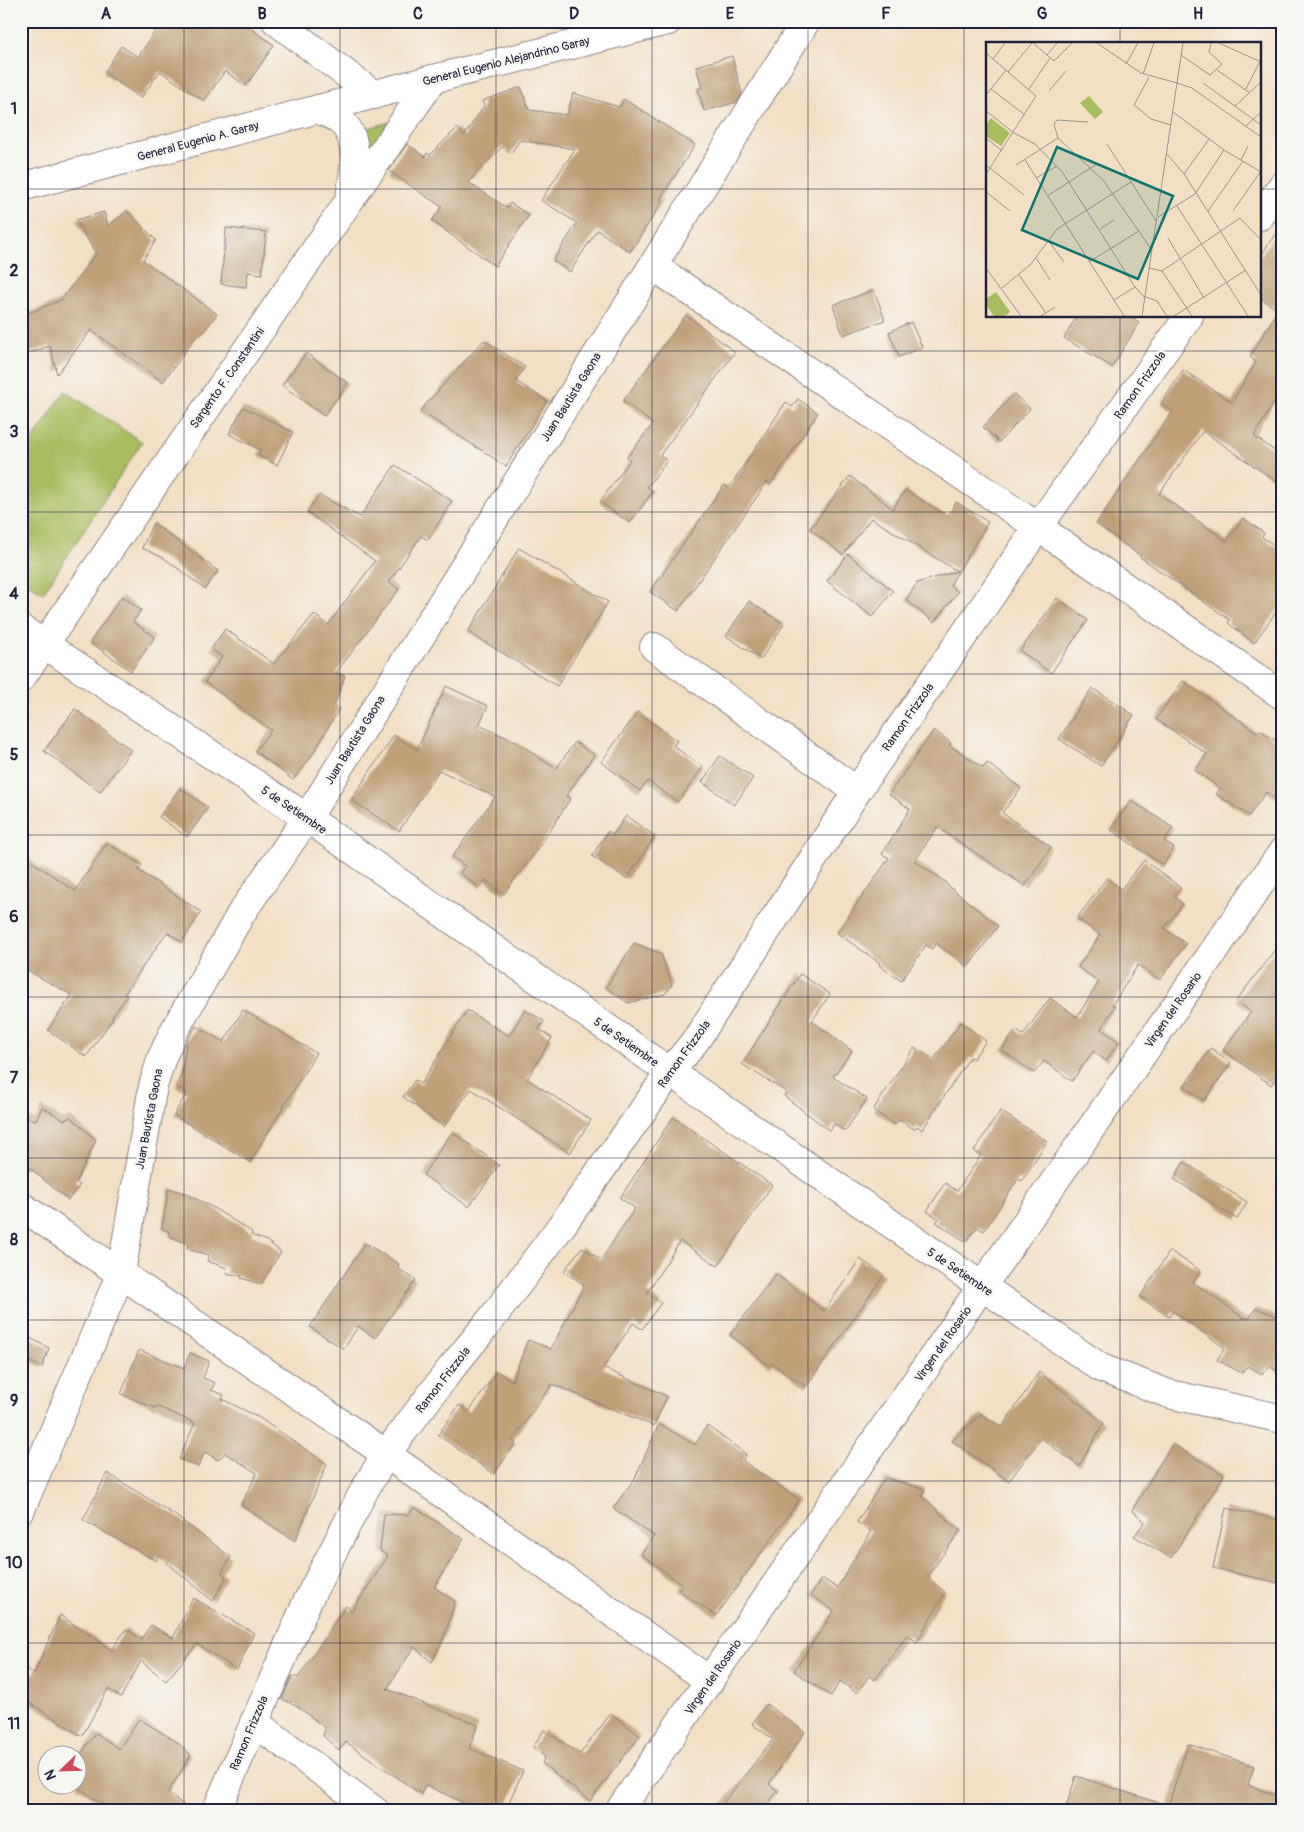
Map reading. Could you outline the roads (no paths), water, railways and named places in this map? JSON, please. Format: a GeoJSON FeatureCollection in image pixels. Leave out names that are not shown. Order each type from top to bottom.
{"type":"FeatureCollection","features":[{"type":"Feature","properties":{"kind":"street"},"geometry":{"type":"LineString","coordinates":[[276,21],[374,95]]}},
{"type":"Feature","properties":{"kind":"street","name":"General Eugenio Alejandrino Garay"},"geometry":{"type":"LineString","coordinates":[[374,95],[668,21]]}},
{"type":"Feature","properties":{"kind":"street","name":"Juan Bautista Gaona"},"geometry":{"type":"LineString","coordinates":[[21,1509],[121,1273],[153,1086],[162,1057],[174,1031],[242,912],[306,818],[806,21]]}},
{"type":"Feature","properties":{"kind":"street","name":"Sargento F. Constantini"},"geometry":{"type":"LineString","coordinates":[[21,678],[433,79]]}},
{"type":"Feature","properties":{"kind":"street","name":"General Eugenio A. Garay"},"geometry":{"type":"LineString","coordinates":[[21,187],[374,95]]}},
{"type":"Feature","properties":{"kind":"street"},"geometry":{"type":"LineString","coordinates":[[318,109],[341,121],[349,131],[354,149],[354,173],[349,201]]}},
{"type":"Feature","properties":{"kind":"street"},"geometry":{"type":"LineString","coordinates":[[1262,213],[1283,185]]}},
{"type":"Feature","properties":{"kind":"street"},"geometry":{"type":"LineString","coordinates":[[654,266],[1283,696]]}},
{"type":"Feature","properties":{"kind":"street","name":"Ramon Frizzola"},"geometry":{"type":"LineString","coordinates":[[216,1811],[307,1602],[365,1489],[386,1454],[494,1317],[565,1221],[670,1072],[696,1040],[857,791],[1038,527],[1188,318]]}},
{"type":"Feature","properties":{"kind":"street","name":"5 de Setiembre"},"geometry":{"type":"LineString","coordinates":[[21,628],[306,818],[670,1072],[1102,1368],[1169,1394],[1283,1419]]}},
{"type":"Feature","properties":{"kind":"street"},"geometry":{"type":"LineString","coordinates":[[654,647],[857,791]]}},
{"type":"Feature","properties":{"kind":"street","name":"Virgen del Rosario"},"geometry":{"type":"LineString","coordinates":[[619,1811],[1283,851]]}},
{"type":"Feature","properties":{"kind":"street"},"geometry":{"type":"LineString","coordinates":[[21,1206],[386,1454],[710,1681]]}},
{"type":"Feature","properties":{"kind":"street"},"geometry":{"type":"LineString","coordinates":[[254,1722],[375,1811]]}}]}
